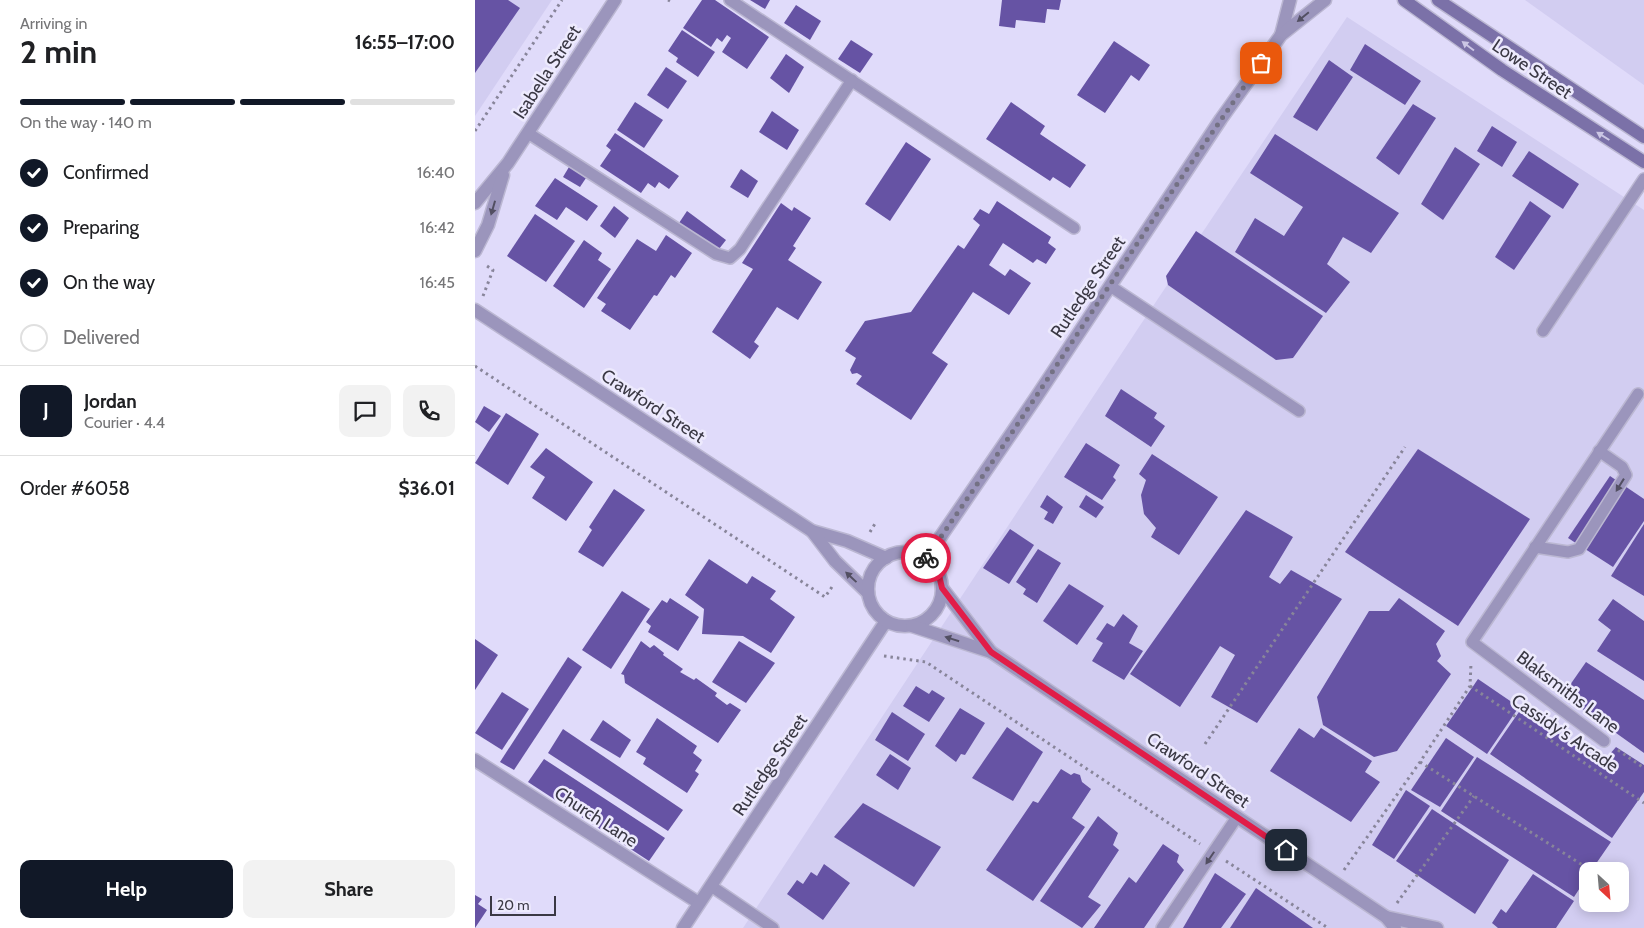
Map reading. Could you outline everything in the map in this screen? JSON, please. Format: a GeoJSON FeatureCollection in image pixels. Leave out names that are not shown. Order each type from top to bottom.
{"type":"FeatureCollection","features":[{"type":"Feature","properties":{"kind":"main road","name":"Lowe Street"},"geometry":{"type":"LineString","coordinates":[[1404,0],[1502,70],[1644,162]]}},
{"type":"Feature","properties":{"kind":"main road","name":"Lowe Street"},"geometry":{"type":"LineString","coordinates":[[1438,0],[1644,137]]}},
{"type":"Feature","properties":{"kind":"street","name":"Isabella Street"},"geometry":{"type":"LineString","coordinates":[[475,203],[509,163],[615,0]]}},
{"type":"Feature","properties":{"kind":"street","name":"Rutledge Street"},"geometry":{"type":"LineString","coordinates":[[1281,35],[1290,0]]}},
{"type":"Feature","properties":{"kind":"street","name":"Rutledge Street"},"geometry":{"type":"LineString","coordinates":[[926,558],[1221,119],[1281,35],[1325,0]]}},
{"type":"Feature","properties":{"kind":"street","name":"Isabella Street"},"geometry":{"type":"LineString","coordinates":[[478,256],[499,186],[509,163]]}},
{"type":"Feature","properties":{"kind":"street","name":"Crawford Street"},"geometry":{"type":"LineString","coordinates":[[477,307],[812,531],[886,558]]}},
{"type":"Feature","properties":{"kind":"street","name":"Crawford Street"},"geometry":{"type":"LineString","coordinates":[[812,531],[835,561],[868,592]]}},
{"type":"Feature","properties":{"kind":"street"},"geometry":{"type":"LineString","coordinates":[[902,552],[910,553],[926,558],[938,571],[942,588],[937,608],[922,623],[912,626],[895,625],[886,621],[873,609],[868,592],[872,572],[886,558],[902,552]]}},
{"type":"Feature","properties":{"kind":"street","name":"Crawford Street"},"geometry":{"type":"LineString","coordinates":[[942,588],[991,652]]}},
{"type":"Feature","properties":{"kind":"street","name":"Rutledge Street"},"geometry":{"type":"LineString","coordinates":[[683,928],[886,621]]}},
{"type":"Feature","properties":{"kind":"street","name":"Crawford Street"},"geometry":{"type":"LineString","coordinates":[[912,626],[991,652],[1386,917],[1395,928]]}},
{"type":"Feature","properties":{"kind":"street","name":"Church Lane"},"geometry":{"type":"LineString","coordinates":[[475,760],[699,903]]}},
{"type":"Feature","properties":{"kind":"street","name":"Crawford Street"},"geometry":{"type":"LineString","coordinates":[[1386,917],[1437,928]]}},
{"type":"Feature","properties":{"kind":"lane"},"geometry":{"type":"LineString","coordinates":[[730,0],[1074,228]]}},
{"type":"Feature","properties":{"kind":"lane"},"geometry":{"type":"LineString","coordinates":[[529,133],[716,254],[730,258],[740,249],[852,80]]}},
{"type":"Feature","properties":{"kind":"lane"},"geometry":{"type":"LineString","coordinates":[[1543,331],[1644,179]]}},
{"type":"Feature","properties":{"kind":"lane"},"geometry":{"type":"LineString","coordinates":[[1110,286],[1299,411]]}},
{"type":"Feature","properties":{"kind":"lane"},"geometry":{"type":"LineString","coordinates":[[1472,642],[1638,394]]}},
{"type":"Feature","properties":{"kind":"lane"},"geometry":{"type":"LineString","coordinates":[[1535,546],[1568,552],[1579,549],[1626,475],[1622,467],[1599,451]]}},
{"type":"Feature","properties":{"kind":"lane","name":"Blaksmiths Lane"},"geometry":{"type":"LineString","coordinates":[[1472,642],[1604,741]]}},
{"type":"Feature","properties":{"kind":"lane"},"geometry":{"type":"LineString","coordinates":[[1162,928],[1237,818]]}},
{"type":"Feature","properties":{"kind":"lane"},"geometry":{"type":"LineString","coordinates":[[711,886],[773,928]]}},
{"type":"Feature","properties":{"kind":"path"},"geometry":{"type":"LineString","coordinates":[[475,131],[562,0]]}},
{"type":"Feature","properties":{"kind":"path"},"geometry":{"type":"LineString","coordinates":[[477,307],[487,290],[493,270],[478,256]]}},
{"type":"Feature","properties":{"kind":"path"},"geometry":{"type":"LineString","coordinates":[[475,366],[825,597],[844,570]]}},
{"type":"Feature","properties":{"kind":"path"},"geometry":{"type":"LineString","coordinates":[[1205,744],[1405,447]]}},
{"type":"Feature","properties":{"kind":"path"},"geometry":{"type":"LineString","coordinates":[[860,547],[876,522]]}},
{"type":"Feature","properties":{"kind":"path"},"geometry":{"type":"LineString","coordinates":[[1334,882],[1361,848],[1470,686],[1472,642]]}},
{"type":"Feature","properties":{"kind":"path"},"geometry":{"type":"LineString","coordinates":[[866,653],[926,662],[1328,928]]}},
{"type":"Feature","properties":{"kind":"path","name":"Cassidy's Arcade"},"geometry":{"type":"LineString","coordinates":[[1470,686],[1644,803]]}},
{"type":"Feature","properties":{"kind":"path","name":"Blaksmiths Lane"},"geometry":{"type":"LineString","coordinates":[[1604,741],[1644,768]]}},
{"type":"Feature","properties":{"kind":"path"},"geometry":{"type":"LineString","coordinates":[[1420,762],[1579,863]]}},
{"type":"Feature","properties":{"kind":"path"},"geometry":{"type":"LineString","coordinates":[[1386,917],[1474,796]]}},
{"type":"Feature","properties":{"kind":"shaded area"},"geometry":{"type":"Polygon","coordinates":[[[475,0],[552,0],[475,116],[475,0]]]}},
{"type":"Feature","properties":{"kind":"shaded area"},"geometry":{"type":"Polygon","coordinates":[[[1525,0],[1644,0],[1644,85],[1525,0]]]}},
{"type":"Feature","properties":{"kind":"shaded area"},"geometry":{"type":"Polygon","coordinates":[[[1347,17],[1644,210],[1644,928],[743,928],[1139,327],[1347,17]]]}},
{"type":"Feature","properties":{"kind":"building"},"geometry":{"type":"Polygon","coordinates":[[[475,0],[508,0],[520,8],[475,73],[475,0]]]}},
{"type":"Feature","properties":{"kind":"building"},"geometry":{"type":"Polygon","coordinates":[[[702,0],[715,0],[769,37],[747,69],[722,52],[731,38],[727,35],[722,42],[717,38],[711,47],[683,28],[702,0]]]}},
{"type":"Feature","properties":{"kind":"building"},"geometry":{"type":"Polygon","coordinates":[[[750,0],[770,0],[765,9],[750,0]]]}},
{"type":"Feature","properties":{"kind":"building"},"geometry":{"type":"Polygon","coordinates":[[[1002,0],[1061,0],[1059,10],[1047,9],[1045,23],[1016,20],[1015,28],[999,26],[1002,0]]]}},
{"type":"Feature","properties":{"kind":"building"},"geometry":{"type":"Polygon","coordinates":[[[796,5],[821,21],[810,40],[784,23],[796,5]]]}},
{"type":"Feature","properties":{"kind":"building"},"geometry":{"type":"Polygon","coordinates":[[[682,30],[715,52],[698,77],[676,62],[678,58],[668,51],[682,30]]]}},
{"type":"Feature","properties":{"kind":"building"},"geometry":{"type":"Polygon","coordinates":[[[851,40],[873,54],[860,73],[838,59],[851,40]]]}},
{"type":"Feature","properties":{"kind":"building"},"geometry":{"type":"Polygon","coordinates":[[[1114,41],[1150,65],[1139,81],[1131,75],[1105,113],[1077,95],[1114,41]]]}},
{"type":"Feature","properties":{"kind":"building"},"geometry":{"type":"Polygon","coordinates":[[[1365,44],[1421,81],[1405,105],[1350,70],[1365,44]]]}},
{"type":"Feature","properties":{"kind":"building"},"geometry":{"type":"Polygon","coordinates":[[[786,54],[804,67],[789,93],[770,78],[786,54]]]}},
{"type":"Feature","properties":{"kind":"building"},"geometry":{"type":"Polygon","coordinates":[[[1329,60],[1353,77],[1317,131],[1293,117],[1329,60]]]}},
{"type":"Feature","properties":{"kind":"building"},"geometry":{"type":"Polygon","coordinates":[[[666,67],[687,81],[668,109],[647,95],[666,67]]]}},
{"type":"Feature","properties":{"kind":"building"},"geometry":{"type":"Polygon","coordinates":[[[635,102],[663,120],[644,148],[617,130],[635,102]]]}},
{"type":"Feature","properties":{"kind":"building"},"geometry":{"type":"Polygon","coordinates":[[[1011,102],[1045,126],[1040,134],[1086,165],[1070,188],[1053,177],[1050,181],[986,139],[1011,102]]]}},
{"type":"Feature","properties":{"kind":"building"},"geometry":{"type":"Polygon","coordinates":[[[1413,104],[1436,118],[1399,175],[1376,158],[1413,104]]]}},
{"type":"Feature","properties":{"kind":"building"},"geometry":{"type":"Polygon","coordinates":[[[772,111],[799,130],[787,150],[759,132],[772,111]]]}},
{"type":"Feature","properties":{"kind":"building"},"geometry":{"type":"Polygon","coordinates":[[[1492,126],[1517,142],[1502,167],[1477,151],[1492,126]]]}},
{"type":"Feature","properties":{"kind":"building"},"geometry":{"type":"Polygon","coordinates":[[[615,133],[679,176],[669,189],[659,182],[655,188],[648,183],[641,193],[600,166],[611,150],[606,146],[615,133]]]}},
{"type":"Feature","properties":{"kind":"building"},"geometry":{"type":"Polygon","coordinates":[[[1275,134],[1399,213],[1371,253],[1343,237],[1327,264],[1350,282],[1326,313],[1235,252],[1255,218],[1284,236],[1303,207],[1250,173],[1275,134]]]}},
{"type":"Feature","properties":{"kind":"building"},"geometry":{"type":"Polygon","coordinates":[[[906,142],[931,159],[890,221],[865,204],[906,142]]]}},
{"type":"Feature","properties":{"kind":"building"},"geometry":{"type":"Polygon","coordinates":[[[1455,147],[1480,164],[1443,220],[1421,204],[1455,147]]]}},
{"type":"Feature","properties":{"kind":"building"},"geometry":{"type":"Polygon","coordinates":[[[1529,151],[1579,184],[1563,209],[1512,176],[1529,151]]]}},
{"type":"Feature","properties":{"kind":"building"},"geometry":{"type":"Polygon","coordinates":[[[569,167],[586,178],[580,187],[563,177],[569,167]]]}},
{"type":"Feature","properties":{"kind":"building"},"geometry":{"type":"Polygon","coordinates":[[[741,169],[758,181],[748,198],[730,187],[741,169]]]}},
{"type":"Feature","properties":{"kind":"building"},"geometry":{"type":"Polygon","coordinates":[[[555,178],[598,206],[587,221],[566,207],[557,220],[535,206],[555,178]]]}},
{"type":"Feature","properties":{"kind":"building"},"geometry":{"type":"Polygon","coordinates":[[[997,201],[1051,237],[1048,243],[1056,249],[1046,264],[1037,259],[1033,263],[1003,243],[989,265],[1005,276],[1010,269],[1031,283],[1009,315],[973,292],[932,353],[948,364],[911,420],[856,384],[862,376],[857,373],[852,374],[850,370],[856,358],[845,351],[865,321],[911,312],[958,245],[964,249],[980,225],[973,219],[980,209],[989,214],[997,201]]]}},
{"type":"Feature","properties":{"kind":"building"},"geometry":{"type":"Polygon","coordinates":[[[1530,201],[1551,216],[1514,270],[1495,257],[1530,201]]]}},
{"type":"Feature","properties":{"kind":"building"},"geometry":{"type":"Polygon","coordinates":[[[781,203],[792,211],[794,207],[811,218],[793,246],[796,248],[788,260],[822,282],[798,320],[777,307],[754,342],[759,346],[750,359],[712,332],[753,269],[742,263],[781,203]]]}},
{"type":"Feature","properties":{"kind":"building"},"geometry":{"type":"Polygon","coordinates":[[[614,206],[629,218],[615,238],[600,226],[614,206]]]}},
{"type":"Feature","properties":{"kind":"building"},"geometry":{"type":"Polygon","coordinates":[[[687,211],[726,240],[719,249],[679,223],[687,211]]]}},
{"type":"Feature","properties":{"kind":"building"},"geometry":{"type":"Polygon","coordinates":[[[535,214],[575,241],[546,282],[507,256],[535,214]]]}},
{"type":"Feature","properties":{"kind":"building"},"geometry":{"type":"Polygon","coordinates":[[[1196,231],[1323,316],[1293,358],[1276,360],[1168,285],[1166,276],[1196,231]]]}},
{"type":"Feature","properties":{"kind":"building"},"geometry":{"type":"Polygon","coordinates":[[[666,235],[692,253],[675,278],[671,275],[657,296],[654,295],[630,330],[601,311],[606,304],[597,298],[637,239],[656,251],[666,235]]]}},
{"type":"Feature","properties":{"kind":"building"},"geometry":{"type":"Polygon","coordinates":[[[584,240],[602,253],[598,260],[611,269],[584,308],[553,286],[584,240]]]}},
{"type":"Feature","properties":{"kind":"building"},"geometry":{"type":"Polygon","coordinates":[[[1121,389],[1157,413],[1154,418],[1165,426],[1151,447],[1105,416],[1121,389]]]}},
{"type":"Feature","properties":{"kind":"building"},"geometry":{"type":"Polygon","coordinates":[[[484,406],[501,416],[489,432],[475,422],[484,406]]]}},
{"type":"Feature","properties":{"kind":"building"},"geometry":{"type":"Polygon","coordinates":[[[506,413],[539,434],[508,485],[475,463],[506,413]]]}},
{"type":"Feature","properties":{"kind":"building"},"geometry":{"type":"Polygon","coordinates":[[[1086,443],[1120,465],[1113,477],[1116,480],[1102,500],[1064,477],[1086,443]]]}},
{"type":"Feature","properties":{"kind":"building"},"geometry":{"type":"Polygon","coordinates":[[[546,448],[593,482],[566,521],[532,498],[545,477],[530,467],[546,448]]]}},
{"type":"Feature","properties":{"kind":"building"},"geometry":{"type":"Polygon","coordinates":[[[1418,449],[1530,519],[1458,626],[1345,552],[1418,449]]]}},
{"type":"Feature","properties":{"kind":"building"},"geometry":{"type":"Polygon","coordinates":[[[1152,454],[1218,497],[1179,555],[1151,537],[1156,528],[1144,514],[1141,495],[1146,480],[1139,474],[1152,454]]]}},
{"type":"Feature","properties":{"kind":"building"},"geometry":{"type":"Polygon","coordinates":[[[1610,476],[1644,499],[1644,521],[1613,567],[1568,538],[1610,476]]]}},
{"type":"Feature","properties":{"kind":"building"},"geometry":{"type":"Polygon","coordinates":[[[614,489],[645,510],[603,567],[578,552],[592,530],[589,527],[614,489]]]}},
{"type":"Feature","properties":{"kind":"building"},"geometry":{"type":"Polygon","coordinates":[[[1047,495],[1063,507],[1053,524],[1044,519],[1048,512],[1040,507],[1047,495]]]}},
{"type":"Feature","properties":{"kind":"building"},"geometry":{"type":"Polygon","coordinates":[[[1086,495],[1104,507],[1096,518],[1079,507],[1086,495]]]}},
{"type":"Feature","properties":{"kind":"building"},"geometry":{"type":"Polygon","coordinates":[[[1246,510],[1293,537],[1269,577],[1280,584],[1291,570],[1342,599],[1257,723],[1211,697],[1235,655],[1220,646],[1180,707],[1130,674],[1246,510]]]}},
{"type":"Feature","properties":{"kind":"building"},"geometry":{"type":"Polygon","coordinates":[[[1644,524],[1644,596],[1611,576],[1644,524]]]}},
{"type":"Feature","properties":{"kind":"building"},"geometry":{"type":"Polygon","coordinates":[[[1010,529],[1034,545],[1009,584],[983,568],[1010,529]]]}},
{"type":"Feature","properties":{"kind":"building"},"geometry":{"type":"Polygon","coordinates":[[[1038,549],[1061,563],[1037,603],[1023,594],[1026,589],[1016,582],[1038,549]]]}},
{"type":"Feature","properties":{"kind":"building"},"geometry":{"type":"Polygon","coordinates":[[[709,559],[747,584],[752,576],[776,591],[770,599],[795,617],[771,653],[743,636],[702,634],[704,609],[685,595],[709,559]]]}},
{"type":"Feature","properties":{"kind":"building"},"geometry":{"type":"Polygon","coordinates":[[[1069,584],[1104,606],[1077,645],[1043,621],[1069,584]]]}},
{"type":"Feature","properties":{"kind":"building"},"geometry":{"type":"Polygon","coordinates":[[[622,591],[650,609],[611,669],[582,650],[622,591]]]}},
{"type":"Feature","properties":{"kind":"building"},"geometry":{"type":"Polygon","coordinates":[[[670,598],[699,617],[678,651],[648,632],[651,626],[646,622],[662,600],[667,603],[670,598]]]}},
{"type":"Feature","properties":{"kind":"building"},"geometry":{"type":"Polygon","coordinates":[[[1399,598],[1445,631],[1436,644],[1441,656],[1437,661],[1451,674],[1397,751],[1374,757],[1323,725],[1317,697],[1369,611],[1389,611],[1399,598]]]}},
{"type":"Feature","properties":{"kind":"building"},"geometry":{"type":"Polygon","coordinates":[[[1613,599],[1644,621],[1644,681],[1597,651],[1611,630],[1598,620],[1613,599]]]}},
{"type":"Feature","properties":{"kind":"building"},"geometry":{"type":"Polygon","coordinates":[[[1123,614],[1138,626],[1129,643],[1143,651],[1124,680],[1092,661],[1103,643],[1096,639],[1107,623],[1114,627],[1123,614]]]}},
{"type":"Feature","properties":{"kind":"building"},"geometry":{"type":"Polygon","coordinates":[[[475,639],[498,655],[475,690],[475,639]]]}},
{"type":"Feature","properties":{"kind":"building"},"geometry":{"type":"Polygon","coordinates":[[[641,641],[650,648],[654,645],[664,653],[663,655],[683,669],[680,672],[694,680],[696,678],[717,693],[715,696],[727,705],[730,703],[741,710],[718,743],[625,683],[624,675],[621,674],[641,641]]]}},
{"type":"Feature","properties":{"kind":"building"},"geometry":{"type":"Polygon","coordinates":[[[739,641],[775,663],[746,703],[712,682],[739,641]]]}},
{"type":"Feature","properties":{"kind":"building"},"geometry":{"type":"Polygon","coordinates":[[[568,657],[582,667],[514,770],[500,762],[568,657]]]}},
{"type":"Feature","properties":{"kind":"building"},"geometry":{"type":"Polygon","coordinates":[[[1586,662],[1644,700],[1644,753],[1563,695],[1586,662]]]}},
{"type":"Feature","properties":{"kind":"building"},"geometry":{"type":"Polygon","coordinates":[[[1478,679],[1519,707],[1487,754],[1446,726],[1478,679]]]}},
{"type":"Feature","properties":{"kind":"building"},"geometry":{"type":"Polygon","coordinates":[[[916,686],[929,694],[932,690],[945,698],[929,722],[903,706],[916,686]]]}},
{"type":"Feature","properties":{"kind":"building"},"geometry":{"type":"Polygon","coordinates":[[[502,692],[529,709],[502,750],[475,733],[502,692]]]}},
{"type":"Feature","properties":{"kind":"building"},"geometry":{"type":"Polygon","coordinates":[[[960,708],[985,723],[965,755],[961,754],[956,762],[935,746],[960,708]]]}},
{"type":"Feature","properties":{"kind":"building"},"geometry":{"type":"Polygon","coordinates":[[[1521,709],[1602,763],[1616,747],[1644,765],[1644,792],[1612,838],[1490,754],[1521,709]]]}},
{"type":"Feature","properties":{"kind":"building"},"geometry":{"type":"Polygon","coordinates":[[[892,712],[925,734],[908,761],[875,740],[892,712]]]}},
{"type":"Feature","properties":{"kind":"building"},"geometry":{"type":"Polygon","coordinates":[[[657,718],[697,746],[693,753],[702,760],[695,771],[699,774],[687,793],[643,764],[646,758],[636,752],[657,718]]]}},
{"type":"Feature","properties":{"kind":"building"},"geometry":{"type":"Polygon","coordinates":[[[603,720],[631,740],[620,758],[590,740],[603,720]]]}},
{"type":"Feature","properties":{"kind":"building"},"geometry":{"type":"Polygon","coordinates":[[[1007,727],[1043,752],[1013,801],[972,778],[1007,727]]]}},
{"type":"Feature","properties":{"kind":"building"},"geometry":{"type":"Polygon","coordinates":[[[1299,728],[1314,738],[1321,728],[1372,761],[1365,772],[1380,782],[1351,822],[1270,771],[1299,728]]]}},
{"type":"Feature","properties":{"kind":"building"},"geometry":{"type":"Polygon","coordinates":[[[563,729],[683,810],[668,831],[548,753],[563,729]]]}},
{"type":"Feature","properties":{"kind":"building"},"geometry":{"type":"Polygon","coordinates":[[[1446,738],[1474,757],[1440,807],[1411,790],[1446,738]]]}},
{"type":"Feature","properties":{"kind":"building"},"geometry":{"type":"Polygon","coordinates":[[[890,754],[911,768],[898,790],[876,775],[890,754]]]}},
{"type":"Feature","properties":{"kind":"building"},"geometry":{"type":"Polygon","coordinates":[[[1477,757],[1611,842],[1597,862],[1579,862],[1579,889],[1574,897],[1441,811],[1477,757]]]}},
{"type":"Feature","properties":{"kind":"building"},"geometry":{"type":"Polygon","coordinates":[[[544,759],[665,838],[649,861],[528,782],[544,759]]]}},
{"type":"Feature","properties":{"kind":"building"},"geometry":{"type":"Polygon","coordinates":[[[1061,769],[1071,775],[1074,773],[1080,775],[1082,782],[1091,789],[1072,818],[1085,827],[1033,901],[986,870],[1033,801],[1038,803],[1061,769]]]}},
{"type":"Feature","properties":{"kind":"building"},"geometry":{"type":"Polygon","coordinates":[[[1406,790],[1430,806],[1394,859],[1372,845],[1406,790]]]}},
{"type":"Feature","properties":{"kind":"building"},"geometry":{"type":"Polygon","coordinates":[[[863,803],[941,847],[914,887],[834,837],[863,803]]]}},
{"type":"Feature","properties":{"kind":"building"},"geometry":{"type":"Polygon","coordinates":[[[1432,809],[1509,860],[1475,914],[1396,861],[1432,809]]]}},
{"type":"Feature","properties":{"kind":"building"},"geometry":{"type":"Polygon","coordinates":[[[1098,816],[1118,833],[1113,845],[1119,850],[1088,897],[1101,905],[1082,928],[1040,901],[1098,816]]]}},
{"type":"Feature","properties":{"kind":"building"},"geometry":{"type":"Polygon","coordinates":[[[1163,844],[1179,855],[1177,862],[1184,870],[1144,928],[1094,928],[1129,877],[1136,883],[1163,844]]]}},
{"type":"Feature","properties":{"kind":"building"},"geometry":{"type":"Polygon","coordinates":[[[824,864],[850,883],[823,920],[787,894],[797,880],[803,884],[811,872],[817,876],[824,864]]]}},
{"type":"Feature","properties":{"kind":"building"},"geometry":{"type":"Polygon","coordinates":[[[1215,873],[1246,894],[1221,928],[1183,928],[1215,873]]]}},
{"type":"Feature","properties":{"kind":"building"},"geometry":{"type":"Polygon","coordinates":[[[1533,874],[1574,901],[1556,928],[1498,928],[1492,923],[1501,909],[1506,913],[1533,874]]]}},
{"type":"Feature","properties":{"kind":"building"},"geometry":{"type":"Polygon","coordinates":[[[1256,888],[1313,928],[1230,928],[1256,888]]]}},
{"type":"Feature","properties":{"kind":"building"},"geometry":{"type":"Polygon","coordinates":[[[475,895],[482,899],[478,904],[487,910],[475,928],[475,895]]]}},
{"type":"Feature","properties":{"kind":"way so far"},"geometry":{"type":"LineString","coordinates":[[926,558],[1035,399],[1221,119],[1261,63]]}},
{"type":"Feature","properties":{"kind":"route"},"geometry":{"type":"LineString","coordinates":[[926,558],[938,571],[942,588],[991,652],[1286,850]]}}]}
